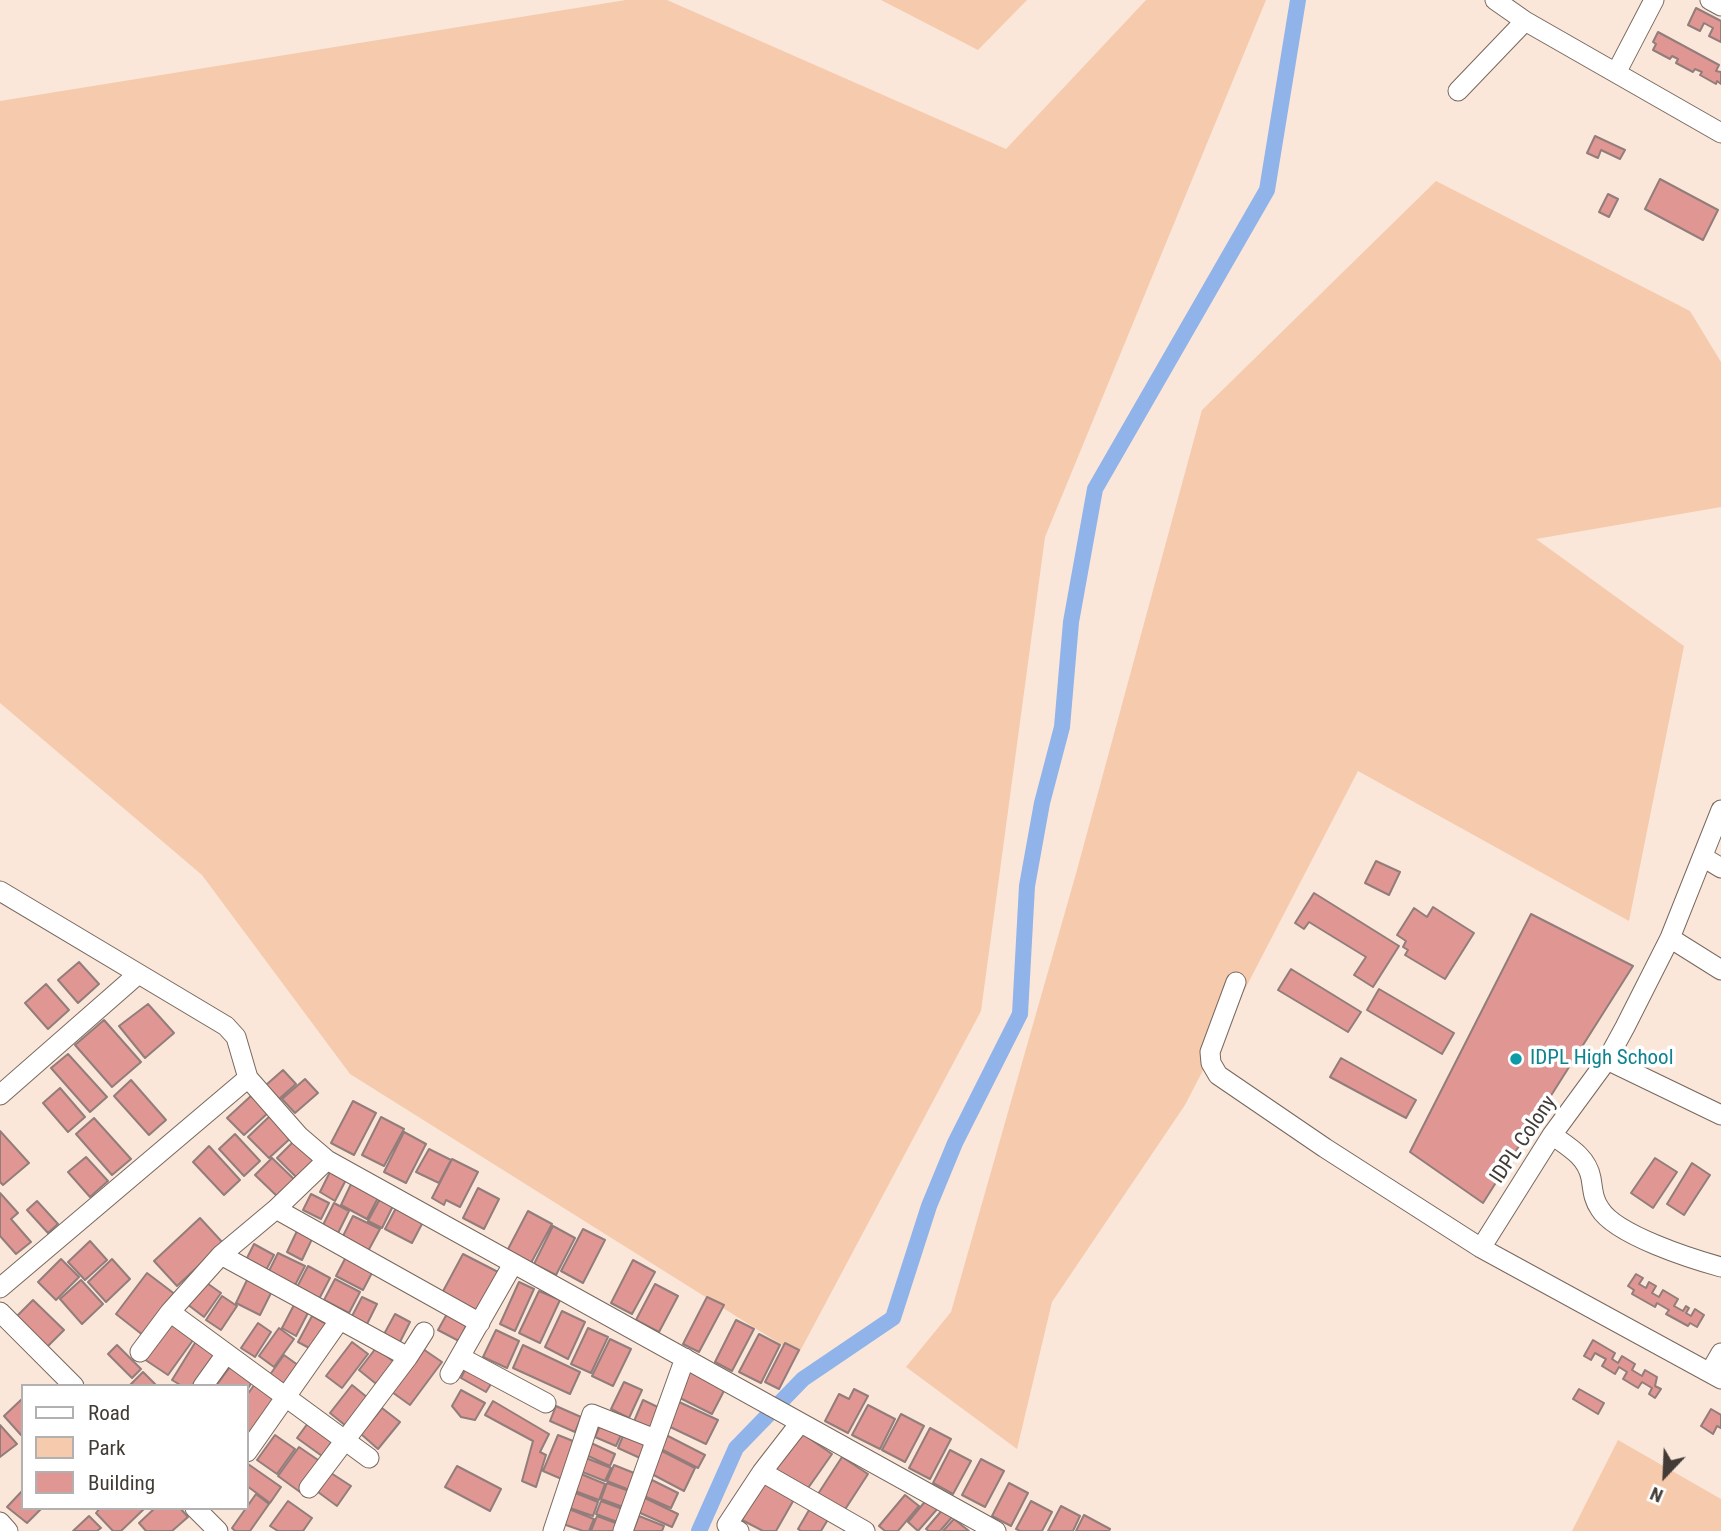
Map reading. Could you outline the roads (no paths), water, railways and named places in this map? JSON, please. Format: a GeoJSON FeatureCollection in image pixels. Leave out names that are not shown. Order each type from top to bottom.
{"type":"FeatureCollection","features":[{"type":"Feature","properties":{"kind":"street"},"geometry":{"type":"LineString","coordinates":[[1495,0],[1525,21],[1721,133]]}},
{"type":"Feature","properties":{"kind":"street"},"geometry":{"type":"LineString","coordinates":[[1616,73],[1654,0]]}},
{"type":"Feature","properties":{"kind":"street"},"geometry":{"type":"LineString","coordinates":[[1710,0],[1721,6]]}},
{"type":"Feature","properties":{"kind":"street"},"geometry":{"type":"LineString","coordinates":[[1458,91],[1525,21]]}},
{"type":"Feature","properties":{"kind":"street","name":"IDPL Colony"},"geometry":{"type":"LineString","coordinates":[[1481,1248],[1552,1135],[1607,1060],[1670,938],[1721,810]]}},
{"type":"Feature","properties":{"kind":"street"},"geometry":{"type":"LineString","coordinates":[[1703,857],[1721,868]]}},
{"type":"Feature","properties":{"kind":"street"},"geometry":{"type":"LineString","coordinates":[[0,891],[226,1026],[236,1037],[248,1079],[299,1136],[327,1160],[685,1358],[984,1528]]}},
{"type":"Feature","properties":{"kind":"street"},"geometry":{"type":"LineString","coordinates":[[1670,938],[1721,970]]}},
{"type":"Feature","properties":{"kind":"street"},"geometry":{"type":"LineString","coordinates":[[0,1095],[137,975]]}},
{"type":"Feature","properties":{"kind":"street"},"geometry":{"type":"LineString","coordinates":[[1236,982],[1210,1052],[1211,1063],[1218,1075],[1325,1148],[1481,1248],[1716,1376],[1721,1353]]}},
{"type":"Feature","properties":{"kind":"street"},"geometry":{"type":"LineString","coordinates":[[1607,1060],[1721,1115]]}},
{"type":"Feature","properties":{"kind":"street"},"geometry":{"type":"LineString","coordinates":[[0,1288],[248,1079]]}},
{"type":"Feature","properties":{"kind":"street"},"geometry":{"type":"LineString","coordinates":[[1552,1135],[1582,1157],[1587,1166],[1593,1196],[1600,1211],[1611,1222],[1689,1259],[1721,1267]]}},
{"type":"Feature","properties":{"kind":"street"},"geometry":{"type":"LineString","coordinates":[[140,1352],[170,1312],[221,1255],[276,1209],[327,1160]]}},
{"type":"Feature","properties":{"kind":"street"},"geometry":{"type":"LineString","coordinates":[[276,1209],[480,1323]]}},
{"type":"Feature","properties":{"kind":"street"},"geometry":{"type":"LineString","coordinates":[[221,1255],[408,1357]]}},
{"type":"Feature","properties":{"kind":"street"},"geometry":{"type":"LineString","coordinates":[[513,1264],[455,1366],[546,1403]]}},
{"type":"Feature","properties":{"kind":"street"},"geometry":{"type":"LineString","coordinates":[[0,1311],[72,1384]]}},
{"type":"Feature","properties":{"kind":"street"},"geometry":{"type":"LineString","coordinates":[[170,1312],[369,1458]]}},
{"type":"Feature","properties":{"kind":"street"},"geometry":{"type":"LineString","coordinates":[[248,1451],[340,1321]]}},
{"type":"Feature","properties":{"kind":"street"},"geometry":{"type":"LineString","coordinates":[[309,1488],[424,1332]]}},
{"type":"Feature","properties":{"kind":"street"},"geometry":{"type":"LineString","coordinates":[[204,1384],[226,1354]]}},
{"type":"Feature","properties":{"kind":"street"},"geometry":{"type":"LineString","coordinates":[[623,1531],[685,1358]]}},
{"type":"Feature","properties":{"kind":"street"},"geometry":{"type":"LineString","coordinates":[[553,1531],[592,1414],[655,1439]]}},
{"type":"Feature","properties":{"kind":"street"},"geometry":{"type":"LineString","coordinates":[[739,1531],[727,1525],[762,1472],[800,1423]]}},
{"type":"Feature","properties":{"kind":"street"},"geometry":{"type":"LineString","coordinates":[[762,1472],[865,1531]]}},
{"type":"Feature","properties":{"kind":"street"},"geometry":{"type":"LineString","coordinates":[[197,1510],[218,1531]]}},
{"type":"Feature","properties":{"kind":"street"},"geometry":{"type":"LineString","coordinates":[[0,1522],[8,1531]]}},
{"type":"Feature","properties":{"kind":"waterway"},"geometry":{"type":"LineString","coordinates":[[699,1531],[736,1448],[803,1379],[893,1318],[929,1206],[955,1143],[1020,1014],[1027,886],[1042,803],[1062,727],[1071,622],[1095,489],[1267,190],[1298,0]]}},
{"type":"Feature","properties":{"kind":"place","name":"IDPL High School"},"geometry":{"type":"Point","coordinates":[1516,1059]}}]}
